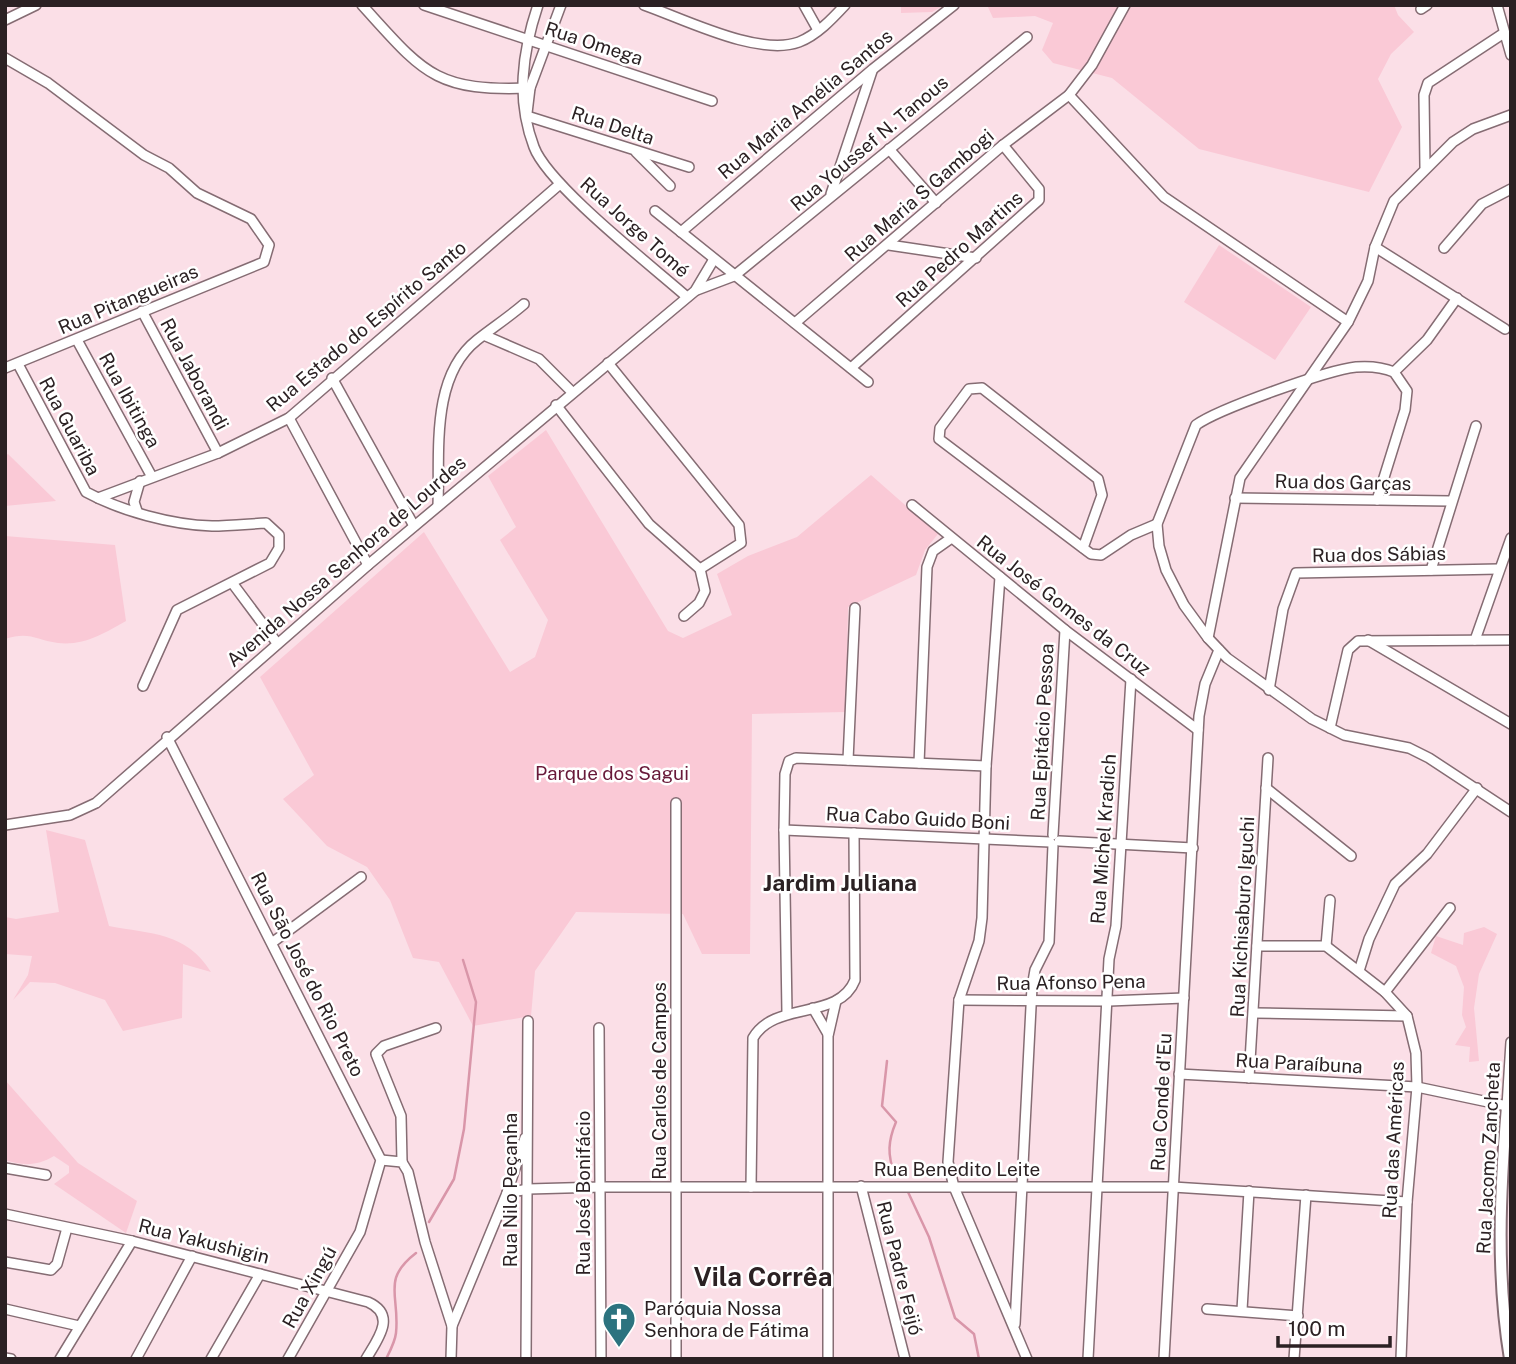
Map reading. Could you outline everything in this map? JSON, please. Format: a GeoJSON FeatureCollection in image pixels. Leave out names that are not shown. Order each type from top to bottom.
{"type":"FeatureCollection","features":[{"type":"Feature","properties":{"kind":"street"},"geometry":{"type":"LineString","coordinates":[[5,20],[36,5]]}},
{"type":"Feature","properties":{"kind":"street"},"geometry":{"type":"LineString","coordinates":[[362,5],[415,63],[432,75],[461,85],[526,89]]}},
{"type":"Feature","properties":{"kind":"street","name":"Rua Omega"},"geometry":{"type":"LineString","coordinates":[[424,5],[712,101]]}},
{"type":"Feature","properties":{"kind":"street"},"geometry":{"type":"LineString","coordinates":[[526,89],[527,39],[538,5]]}},
{"type":"Feature","properties":{"kind":"street"},"geometry":{"type":"LineString","coordinates":[[526,89],[547,47],[561,5]]}},
{"type":"Feature","properties":{"kind":"street"},"geometry":{"type":"LineString","coordinates":[[645,5],[773,47],[799,43],[845,5]]}},
{"type":"Feature","properties":{"kind":"street"},"geometry":{"type":"LineString","coordinates":[[804,5],[818,30]]}},
{"type":"Feature","properties":{"kind":"street","name":"Rua Maria Amélia Santos"},"geometry":{"type":"LineString","coordinates":[[681,232],[873,69],[954,5]]}},
{"type":"Feature","properties":{"kind":"street","name":"Rua Maria S Gambogi"},"geometry":{"type":"LineString","coordinates":[[795,323],[1003,145],[1069,95],[1110,37],[1125,5]]}},
{"type":"Feature","properties":{"kind":"street"},"geometry":{"type":"LineString","coordinates":[[1497,5],[1511,55]]}},
{"type":"Feature","properties":{"kind":"street"},"geometry":{"type":"LineString","coordinates":[[1424,167],[1424,95],[1428,83],[1504,33]]}},
{"type":"Feature","properties":{"kind":"street","name":"Rua Youssef N. Tanous"},"geometry":{"type":"LineString","coordinates":[[691,294],[734,276],[1027,37]]}},
{"type":"Feature","properties":{"kind":"street","name":"Rua Pitangueiras"},"geometry":{"type":"LineString","coordinates":[[5,58],[48,83],[144,155],[175,173],[197,193],[251,219],[269,245],[264,262],[5,368]]}},
{"type":"Feature","properties":{"kind":"street"},"geometry":{"type":"LineString","coordinates":[[830,196],[873,69]]}},
{"type":"Feature","properties":{"kind":"street","name":"Rua Jorge Tomé"},"geometry":{"type":"LineString","coordinates":[[526,89],[527,115],[533,146],[560,184],[691,294]]}},
{"type":"Feature","properties":{"kind":"street"},"geometry":{"type":"LineString","coordinates":[[1069,95],[1164,197],[1348,322]]}},
{"type":"Feature","properties":{"kind":"street","name":"Rua Delta"},"geometry":{"type":"LineString","coordinates":[[527,115],[689,167]]}},
{"type":"Feature","properties":{"kind":"street"},"geometry":{"type":"LineString","coordinates":[[1208,638],[1235,498],[1245,469],[1290,410],[1348,322],[1368,281],[1376,247],[1394,201],[1424,167],[1473,129],[1511,115]]}},
{"type":"Feature","properties":{"kind":"street","name":"Rua Pedro Martins"},"geometry":{"type":"LineString","coordinates":[[851,368],[1033,207],[1040,195],[1003,145]]}},
{"type":"Feature","properties":{"kind":"street"},"geometry":{"type":"LineString","coordinates":[[889,149],[936,203]]}},
{"type":"Feature","properties":{"kind":"street"},"geometry":{"type":"LineString","coordinates":[[634,150],[670,186]]}},
{"type":"Feature","properties":{"kind":"street","name":"Rua Estado do Espírito Santo"},"geometry":{"type":"LineString","coordinates":[[98,498],[218,453],[289,418],[332,378],[560,184]]}},
{"type":"Feature","properties":{"kind":"street"},"geometry":{"type":"LineString","coordinates":[[1444,248],[1482,204],[1511,189]]}},
{"type":"Feature","properties":{"kind":"street"},"geometry":{"type":"LineString","coordinates":[[655,211],[868,382]]}},
{"type":"Feature","properties":{"kind":"street"},"geometry":{"type":"LineString","coordinates":[[889,245],[976,258]]}},
{"type":"Feature","properties":{"kind":"street"},"geometry":{"type":"LineString","coordinates":[[1376,247],[1505,329]]}},
{"type":"Feature","properties":{"kind":"street"},"geometry":{"type":"LineString","coordinates":[[691,294],[714,259]]}},
{"type":"Feature","properties":{"kind":"street","name":"Avenida Nossa Senhora de Lourdes"},"geometry":{"type":"LineString","coordinates":[[5,825],[82,811],[96,803],[167,737],[368,565],[691,294]]}},
{"type":"Feature","properties":{"kind":"street"},"geometry":{"type":"LineString","coordinates":[[1394,372],[1427,340],[1457,298]]}},
{"type":"Feature","properties":{"kind":"street"},"geometry":{"type":"LineString","coordinates":[[438,506],[445,390],[458,363],[475,341],[486,336],[524,304]]}},
{"type":"Feature","properties":{"kind":"street","name":"Rua Jaborandi"},"geometry":{"type":"LineString","coordinates":[[142,311],[218,453]]}},
{"type":"Feature","properties":{"kind":"street"},"geometry":{"type":"LineString","coordinates":[[486,336],[539,359],[572,392]]}},
{"type":"Feature","properties":{"kind":"street","name":"Rua Ibitinga"},"geometry":{"type":"LineString","coordinates":[[77,340],[152,477]]}},
{"type":"Feature","properties":{"kind":"street"},"geometry":{"type":"LineString","coordinates":[[608,363],[733,516],[741,534],[740,544],[699,569]]}},
{"type":"Feature","properties":{"kind":"street","name":"Rua Guariba"},"geometry":{"type":"LineString","coordinates":[[18,364],[81,486],[98,498]]}},
{"type":"Feature","properties":{"kind":"street"},"geometry":{"type":"LineString","coordinates":[[1377,500],[1408,399],[1403,383],[1394,372],[1377,367],[1354,367],[1311,379],[1196,425],[1157,524],[1159,547],[1166,570],[1184,605],[1208,638],[1269,690],[1344,735],[1409,748],[1452,770],[1511,812]]}},
{"type":"Feature","properties":{"kind":"street"},"geometry":{"type":"LineString","coordinates":[[332,378],[414,526]]}},
{"type":"Feature","properties":{"kind":"street"},"geometry":{"type":"LineString","coordinates":[[1083,548],[1102,495],[1098,479],[982,388],[969,390],[940,428],[939,439],[1083,548],[1091,554],[1101,555],[1131,535],[1157,524]]}},
{"type":"Feature","properties":{"kind":"street"},"geometry":{"type":"LineString","coordinates":[[1276,392],[1286,394],[1292,403],[1290,410]]}},
{"type":"Feature","properties":{"kind":"street"},"geometry":{"type":"LineString","coordinates":[[556,405],[649,524],[699,569],[705,585],[704,597],[684,616]]}},
{"type":"Feature","properties":{"kind":"street"},"geometry":{"type":"LineString","coordinates":[[289,418],[368,565]]}},
{"type":"Feature","properties":{"kind":"street"},"geometry":{"type":"LineString","coordinates":[[1431,570],[1450,501],[1476,426]]}},
{"type":"Feature","properties":{"kind":"street"},"geometry":{"type":"LineString","coordinates":[[136,510],[134,502],[140,481]]}},
{"type":"Feature","properties":{"kind":"street"},"geometry":{"type":"LineString","coordinates":[[98,498],[198,525],[266,523],[277,530],[279,548],[275,558],[233,584],[177,610],[143,686]]}},
{"type":"Feature","properties":{"kind":"street","name":"Rua dos Garças"},"geometry":{"type":"LineString","coordinates":[[1235,498],[1450,501]]}},
{"type":"Feature","properties":{"kind":"street","name":"Rua José Gomes da Cruz"},"geometry":{"type":"LineString","coordinates":[[912,505],[950,539],[1065,630],[1198,730]]}},
{"type":"Feature","properties":{"kind":"street"},"geometry":{"type":"LineString","coordinates":[[1475,640],[1511,538]]}},
{"type":"Feature","properties":{"kind":"street"},"geometry":{"type":"LineString","coordinates":[[919,763],[927,567],[933,551],[950,539]]}},
{"type":"Feature","properties":{"kind":"street","name":"Rua dos Sábias"},"geometry":{"type":"LineString","coordinates":[[1269,690],[1283,609],[1296,573],[1499,569]]}},
{"type":"Feature","properties":{"kind":"street"},"geometry":{"type":"LineString","coordinates":[[1000,577],[986,766],[980,938],[958,1000],[947,1152],[954,1187],[1027,1359]]}},
{"type":"Feature","properties":{"kind":"street"},"geometry":{"type":"LineString","coordinates":[[233,584],[277,643]]}},
{"type":"Feature","properties":{"kind":"street"},"geometry":{"type":"LineString","coordinates":[[848,760],[855,608]]}},
{"type":"Feature","properties":{"kind":"street","name":"Rua Epitácio Pessoa"},"geometry":{"type":"LineString","coordinates":[[1014,1326],[1024,1187],[1032,1001],[1035,970],[1049,942],[1065,630]]}},
{"type":"Feature","properties":{"kind":"street"},"geometry":{"type":"LineString","coordinates":[[1366,639],[1511,724]]}},
{"type":"Feature","properties":{"kind":"street"},"geometry":{"type":"LineString","coordinates":[[1330,728],[1348,650],[1354,643],[1366,639],[1511,640]]}},
{"type":"Feature","properties":{"kind":"street","name":"Rua Conde d'Eu"},"geometry":{"type":"LineString","coordinates":[[1164,1359],[1198,730],[1202,694],[1219,650]]}},
{"type":"Feature","properties":{"kind":"street","name":"Rua Michel Kradich"},"geometry":{"type":"LineString","coordinates":[[1087,1359],[1109,1001],[1109,959],[1116,926],[1131,679]]}},
{"type":"Feature","properties":{"kind":"street","name":"Rua São José do Rio Preto"},"geometry":{"type":"LineString","coordinates":[[167,737],[382,1160]]}},
{"type":"Feature","properties":{"kind":"street"},"geometry":{"type":"LineString","coordinates":[[787,1013],[784,830],[785,774],[789,761],[796,758],[986,766]]}},
{"type":"Feature","properties":{"kind":"street","name":"Rua Kichisaburo Iguchi"},"geometry":{"type":"LineString","coordinates":[[1249,1078],[1255,1013],[1268,758]]}},
{"type":"Feature","properties":{"kind":"street"},"geometry":{"type":"LineString","coordinates":[[1266,788],[1351,856]]}},
{"type":"Feature","properties":{"kind":"street"},"geometry":{"type":"LineString","coordinates":[[1359,971],[1369,939],[1395,884],[1427,854],[1477,788]]}},
{"type":"Feature","properties":{"kind":"street","name":"Rua Carlos de Campos"},"geometry":{"type":"LineString","coordinates":[[676,1359],[677,803]]}},
{"type":"Feature","properties":{"kind":"street","name":"Rua Cabo Guido Boni"},"geometry":{"type":"LineString","coordinates":[[784,830],[1193,848]]}},
{"type":"Feature","properties":{"kind":"street"},"geometry":{"type":"LineString","coordinates":[[751,1187],[753,1038],[762,1028],[787,1013],[836,1001],[852,989],[856,972],[854,833]]}},
{"type":"Feature","properties":{"kind":"street"},"geometry":{"type":"LineString","coordinates":[[273,942],[361,877]]}},
{"type":"Feature","properties":{"kind":"street"},"geometry":{"type":"LineString","coordinates":[[1257,946],[1326,946],[1330,900]]}},
{"type":"Feature","properties":{"kind":"street"},"geometry":{"type":"LineString","coordinates":[[1385,992],[1450,908]]}},
{"type":"Feature","properties":{"kind":"street","name":"Rua das Américas"},"geometry":{"type":"LineString","coordinates":[[1326,946],[1385,992],[1407,1016],[1416,1054],[1401,1359]]}},
{"type":"Feature","properties":{"kind":"street","name":"Rua Afonso Pena"},"geometry":{"type":"LineString","coordinates":[[958,1000],[1109,1001],[1184,998]]}},
{"type":"Feature","properties":{"kind":"street"},"geometry":{"type":"LineString","coordinates":[[828,1359],[828,1036],[836,1001]]}},
{"type":"Feature","properties":{"kind":"street"},"geometry":{"type":"LineString","coordinates":[[813,1008],[828,1036]]}},
{"type":"Feature","properties":{"kind":"street"},"geometry":{"type":"LineString","coordinates":[[1255,1013],[1407,1016]]}},
{"type":"Feature","properties":{"kind":"street","name":"Rua Nilo Peçanha"},"geometry":{"type":"LineString","coordinates":[[526,1359],[528,1021]]}},
{"type":"Feature","properties":{"kind":"street"},"geometry":{"type":"LineString","coordinates":[[436,1028],[379,1048],[377,1062],[401,1116],[402,1162],[408,1172],[425,1242],[452,1326],[451,1359]]}},
{"type":"Feature","properties":{"kind":"street","name":"Rua José Bonifácio"},"geometry":{"type":"LineString","coordinates":[[599,1028],[601,1359]]}},
{"type":"Feature","properties":{"kind":"street","name":"Rua Jacomo Zancheta"},"geometry":{"type":"LineString","coordinates":[[1510,1359],[1500,1202],[1509,1106],[1511,1042]]}},
{"type":"Feature","properties":{"kind":"street","name":"Rua Paraíbuna"},"geometry":{"type":"LineString","coordinates":[[1179,1074],[1416,1087],[1509,1106]]}},
{"type":"Feature","properties":{"kind":"street"},"geometry":{"type":"LineString","coordinates":[[452,1326],[506,1193],[528,1129]]}},
{"type":"Feature","properties":{"kind":"street"},"geometry":{"type":"LineString","coordinates":[[382,1160],[402,1162]]}},
{"type":"Feature","properties":{"kind":"street","name":"Rua Xingú"},"geometry":{"type":"LineString","coordinates":[[288,1359],[360,1232],[382,1160]]}},
{"type":"Feature","properties":{"kind":"street"},"geometry":{"type":"LineString","coordinates":[[5,1168],[47,1175]]}},
{"type":"Feature","properties":{"kind":"street","name":"Rua Padre Feijó"},"geometry":{"type":"LineString","coordinates":[[861,1186],[905,1359]]}},
{"type":"Feature","properties":{"kind":"street","name":"Rua Benedito Leite"},"geometry":{"type":"LineString","coordinates":[[506,1193],[528,1189],[602,1187],[1174,1187],[1407,1202]]}},
{"type":"Feature","properties":{"kind":"street"},"geometry":{"type":"LineString","coordinates":[[1242,1310],[1248,1191]]}},
{"type":"Feature","properties":{"kind":"street"},"geometry":{"type":"LineString","coordinates":[[1294,1359],[1306,1195]]}},
{"type":"Feature","properties":{"kind":"street","name":"Rua Yakushigin"},"geometry":{"type":"LineString","coordinates":[[5,1214],[132,1241],[375,1305],[385,1319],[382,1333],[366,1359]]}},
{"type":"Feature","properties":{"kind":"street"},"geometry":{"type":"LineString","coordinates":[[5,1262],[51,1270],[57,1264],[67,1228]]}},
{"type":"Feature","properties":{"kind":"street"},"geometry":{"type":"LineString","coordinates":[[60,1359],[132,1241]]}},
{"type":"Feature","properties":{"kind":"street"},"geometry":{"type":"LineString","coordinates":[[136,1359],[192,1256]]}},
{"type":"Feature","properties":{"kind":"street"},"geometry":{"type":"LineString","coordinates":[[211,1359],[260,1274]]}},
{"type":"Feature","properties":{"kind":"street"},"geometry":{"type":"LineString","coordinates":[[5,1309],[79,1326]]}},
{"type":"Feature","properties":{"kind":"street"},"geometry":{"type":"LineString","coordinates":[[1206,1309],[1298,1316]]}},
{"type":"Feature","properties":{"kind":"street"},"geometry":{"type":"LineString","coordinates":[[5,1357],[11,1359]]}},
{"type":"Feature","properties":{"kind":"green space"},"geometry":{"type":"Polygon","coordinates":[[[901,5],[944,5],[932,12],[901,13],[901,5]]]}},
{"type":"Feature","properties":{"kind":"green space"},"geometry":{"type":"Polygon","coordinates":[[[987,5],[1394,5],[1398,15],[1414,32],[1391,54],[1378,79],[1402,127],[1369,192],[1199,149],[1112,78],[1053,63],[1042,50],[1053,23],[1035,16],[993,18],[987,5]]]}},
{"type":"Feature","properties":{"kind":"green space"},"geometry":{"type":"Polygon","coordinates":[[[1219,245],[1311,307],[1275,360],[1184,302],[1219,245]]]}},
{"type":"Feature","properties":{"kind":"green space","name":"Parque dos Sagui"},"geometry":{"type":"Polygon","coordinates":[[[546,430],[668,631],[683,638],[732,615],[717,574],[748,556],[797,537],[871,475],[938,534],[925,550],[916,575],[848,607],[846,712],[752,714],[750,954],[702,954],[683,914],[576,912],[535,971],[531,1016],[473,1026],[439,962],[413,958],[390,900],[367,867],[327,846],[283,799],[314,775],[260,677],[424,532],[510,672],[535,657],[548,620],[500,540],[516,527],[488,476],[546,430]]]}},
{"type":"Feature","properties":{"kind":"green space"},"geometry":{"type":"Polygon","coordinates":[[[8,454],[56,501],[5,506],[5,456],[8,454]]]}},
{"type":"Feature","properties":{"kind":"green space"},"geometry":{"type":"Polygon","coordinates":[[[5,536],[115,545],[126,621],[94,638],[77,643],[58,643],[27,636],[5,639],[5,536]]]}},
{"type":"Feature","properties":{"kind":"green space"},"geometry":{"type":"Polygon","coordinates":[[[46,830],[85,840],[109,926],[179,942],[201,959],[211,972],[183,964],[182,1018],[123,1031],[105,1000],[55,983],[30,982],[13,1000],[28,975],[32,956],[5,954],[5,917],[16,919],[59,912],[46,830]]]}},
{"type":"Feature","properties":{"kind":"green space"},"geometry":{"type":"Polygon","coordinates":[[[1484,927],[1497,934],[1479,974],[1474,1008],[1479,1061],[1469,1062],[1470,1047],[1455,1045],[1466,1027],[1462,1015],[1464,987],[1456,966],[1431,953],[1436,936],[1463,945],[1464,933],[1484,927]]]}},
{"type":"Feature","properties":{"kind":"green space"},"geometry":{"type":"Polygon","coordinates":[[[5,1080],[78,1163],[137,1201],[126,1233],[54,1184],[69,1173],[69,1166],[54,1156],[30,1164],[5,1160],[5,1080]]]}},
{"type":"Feature","properties":{"kind":"waterway"},"geometry":{"type":"LineString","coordinates":[[429,1222],[454,1179],[464,1129],[476,1002],[463,960]]}},
{"type":"Feature","properties":{"kind":"waterway"},"geometry":{"type":"LineString","coordinates":[[887,1061],[882,1106],[896,1122],[890,1148],[895,1175]]}},
{"type":"Feature","properties":{"kind":"waterway"},"geometry":{"type":"LineString","coordinates":[[908,1192],[929,1237],[955,1318],[974,1334],[979,1359]]}},
{"type":"Feature","properties":{"kind":"waterway"},"geometry":{"type":"LineString","coordinates":[[386,1359],[396,1333],[395,1280],[405,1263],[416,1253]]}},
{"type":"Feature","properties":{"kind":"place","name":"Paróquia Nossa Senhora de Fátima"},"geometry":{"type":"Point","coordinates":[619,1349]}},
{"type":"Feature","properties":{"kind":"district","name":"Jardim Juliana"},"geometry":{"type":"Point","coordinates":[840,883]}},
{"type":"Feature","properties":{"kind":"district","name":"Vila Corrêa"},"geometry":{"type":"Point","coordinates":[763,1277]}}]}
